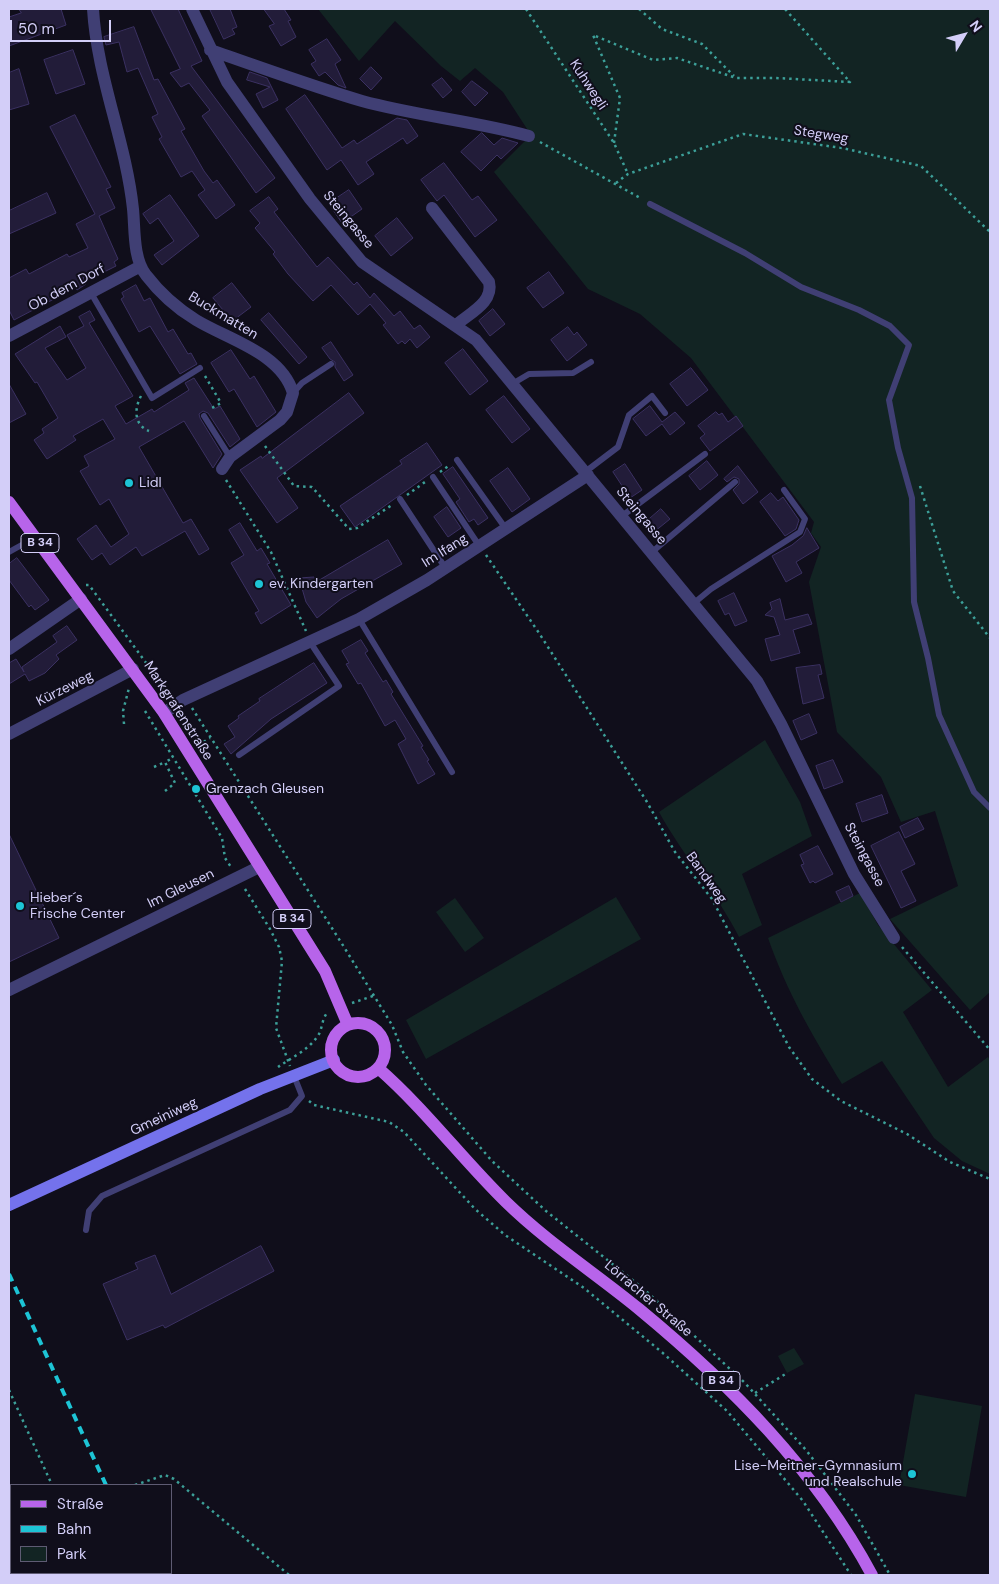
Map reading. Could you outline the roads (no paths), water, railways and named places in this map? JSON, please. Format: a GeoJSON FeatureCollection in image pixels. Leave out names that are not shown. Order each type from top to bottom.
{"type":"FeatureCollection","features":[{"type":"Feature","properties":{"kind":"main road","name":"Markgrafenstraße"},"geometry":{"type":"LineString","coordinates":[[9,502],[81,599],[128,677],[164,713],[325,971],[342,1007],[348,1025]]}},
{"type":"Feature","properties":{"kind":"main road"},"geometry":{"type":"LineString","coordinates":[[364,1024],[378,1031],[382,1038],[385,1054],[378,1068],[367,1075],[354,1076],[342,1071],[334,1060],[332,1043],[336,1036],[348,1025],[364,1024]]}},
{"type":"Feature","properties":{"kind":"main road","name":"Lörracher Straße"},"geometry":{"type":"LineString","coordinates":[[378,1068],[431,1118],[506,1202],[640,1309],[742,1400],[790,1454],[824,1499],[854,1541],[872,1575]]}},
{"type":"Feature","properties":{"kind":"street"},"geometry":{"type":"LineString","coordinates":[[93,9],[108,101],[131,190],[139,267]]}},
{"type":"Feature","properties":{"kind":"street","name":"Steingasse"},"geometry":{"type":"LineString","coordinates":[[192,9],[227,82],[310,199],[362,262],[476,340],[757,681],[781,724],[854,874],[894,938]]}},
{"type":"Feature","properties":{"kind":"street"},"geometry":{"type":"LineString","coordinates":[[210,50],[362,101],[415,113],[500,128],[529,136]]}},
{"type":"Feature","properties":{"kind":"street"},"geometry":{"type":"LineString","coordinates":[[432,208],[489,282],[491,291],[488,299],[456,325]]}},
{"type":"Feature","properties":{"kind":"street","name":"Ob dem Dorf"},"geometry":{"type":"LineString","coordinates":[[9,336],[139,267]]}},
{"type":"Feature","properties":{"kind":"street","name":"Buckmatten"},"geometry":{"type":"LineString","coordinates":[[139,267],[164,295],[195,320],[270,361],[282,370],[293,393]]}},
{"type":"Feature","properties":{"kind":"street"},"geometry":{"type":"LineString","coordinates":[[222,469],[230,457],[287,412],[293,393]]}},
{"type":"Feature","properties":{"kind":"street","name":"Im Ifang"},"geometry":{"type":"LineString","coordinates":[[164,713],[183,700],[359,618],[446,569],[587,474]]}},
{"type":"Feature","properties":{"kind":"street"},"geometry":{"type":"LineString","coordinates":[[9,650],[81,599]]}},
{"type":"Feature","properties":{"kind":"street","name":"Kürzeweg"},"geometry":{"type":"LineString","coordinates":[[9,734],[128,677]]}},
{"type":"Feature","properties":{"kind":"street","name":"Im Gleusen"},"geometry":{"type":"LineString","coordinates":[[9,990],[260,867]]}},
{"type":"Feature","properties":{"kind":"street","name":"Gmeiniweg"},"geometry":{"type":"LineString","coordinates":[[9,1205],[260,1089],[334,1060]]}},
{"type":"Feature","properties":{"kind":"lane"},"geometry":{"type":"LineString","coordinates":[[650,204],[745,253],[802,287],[859,310],[890,326],[909,345],[889,400],[898,448],[912,498],[914,602],[928,658],[939,715],[974,792],[990,808]]}},
{"type":"Feature","properties":{"kind":"lane"},"geometry":{"type":"LineString","coordinates":[[91,293],[152,398],[200,368]]}},
{"type":"Feature","properties":{"kind":"lane"},"geometry":{"type":"LineString","coordinates":[[512,384],[529,374],[573,373],[591,362]]}},
{"type":"Feature","properties":{"kind":"lane"},"geometry":{"type":"LineString","coordinates":[[293,393],[302,383],[331,364]]}},
{"type":"Feature","properties":{"kind":"lane"},"geometry":{"type":"LineString","coordinates":[[587,474],[618,447],[629,415],[652,396],[665,414]]}},
{"type":"Feature","properties":{"kind":"lane"},"geometry":{"type":"LineString","coordinates":[[204,416],[230,457]]}},
{"type":"Feature","properties":{"kind":"lane"},"geometry":{"type":"LineString","coordinates":[[622,516],[705,454]]}},
{"type":"Feature","properties":{"kind":"lane"},"geometry":{"type":"LineString","coordinates":[[457,460],[506,529]]}},
{"type":"Feature","properties":{"kind":"lane"},"geometry":{"type":"LineString","coordinates":[[433,477],[480,546]]}},
{"type":"Feature","properties":{"kind":"lane"},"geometry":{"type":"LineString","coordinates":[[652,552],[735,482]]}},
{"type":"Feature","properties":{"kind":"lane"},"geometry":{"type":"LineString","coordinates":[[694,603],[711,589],[790,540],[804,528],[805,519],[784,490]]}},
{"type":"Feature","properties":{"kind":"lane"},"geometry":{"type":"LineString","coordinates":[[400,500],[446,569]]}},
{"type":"Feature","properties":{"kind":"lane"},"geometry":{"type":"LineString","coordinates":[[9,552],[36,537]]}},
{"type":"Feature","properties":{"kind":"lane"},"geometry":{"type":"LineString","coordinates":[[359,618],[452,772]]}},
{"type":"Feature","properties":{"kind":"lane"},"geometry":{"type":"LineString","coordinates":[[239,755],[339,686],[310,642]]}},
{"type":"Feature","properties":{"kind":"lane"},"geometry":{"type":"LineString","coordinates":[[86,1230],[89,1211],[102,1196],[290,1110],[302,1096],[294,1076]]}},
{"type":"Feature","properties":{"kind":"railway"},"geometry":{"type":"LineString","coordinates":[[9,1274],[106,1484]]}},
{"type":"Feature","properties":{"kind":"place","name":"Lidl"},"geometry":{"type":"Point","coordinates":[129,483]}},
{"type":"Feature","properties":{"kind":"place","name":"ev. Kindergarten"},"geometry":{"type":"Point","coordinates":[259,584]}},
{"type":"Feature","properties":{"kind":"place","name":"Grenzach Gleusen"},"geometry":{"type":"Point","coordinates":[196,789]}},
{"type":"Feature","properties":{"kind":"place","name":"Hieber´s Frische Center"},"geometry":{"type":"Point","coordinates":[20,906]}},
{"type":"Feature","properties":{"kind":"place","name":"Lise-Meitner-Gymnasium und Realschule"},"geometry":{"type":"Point","coordinates":[912,1474]}}]}
